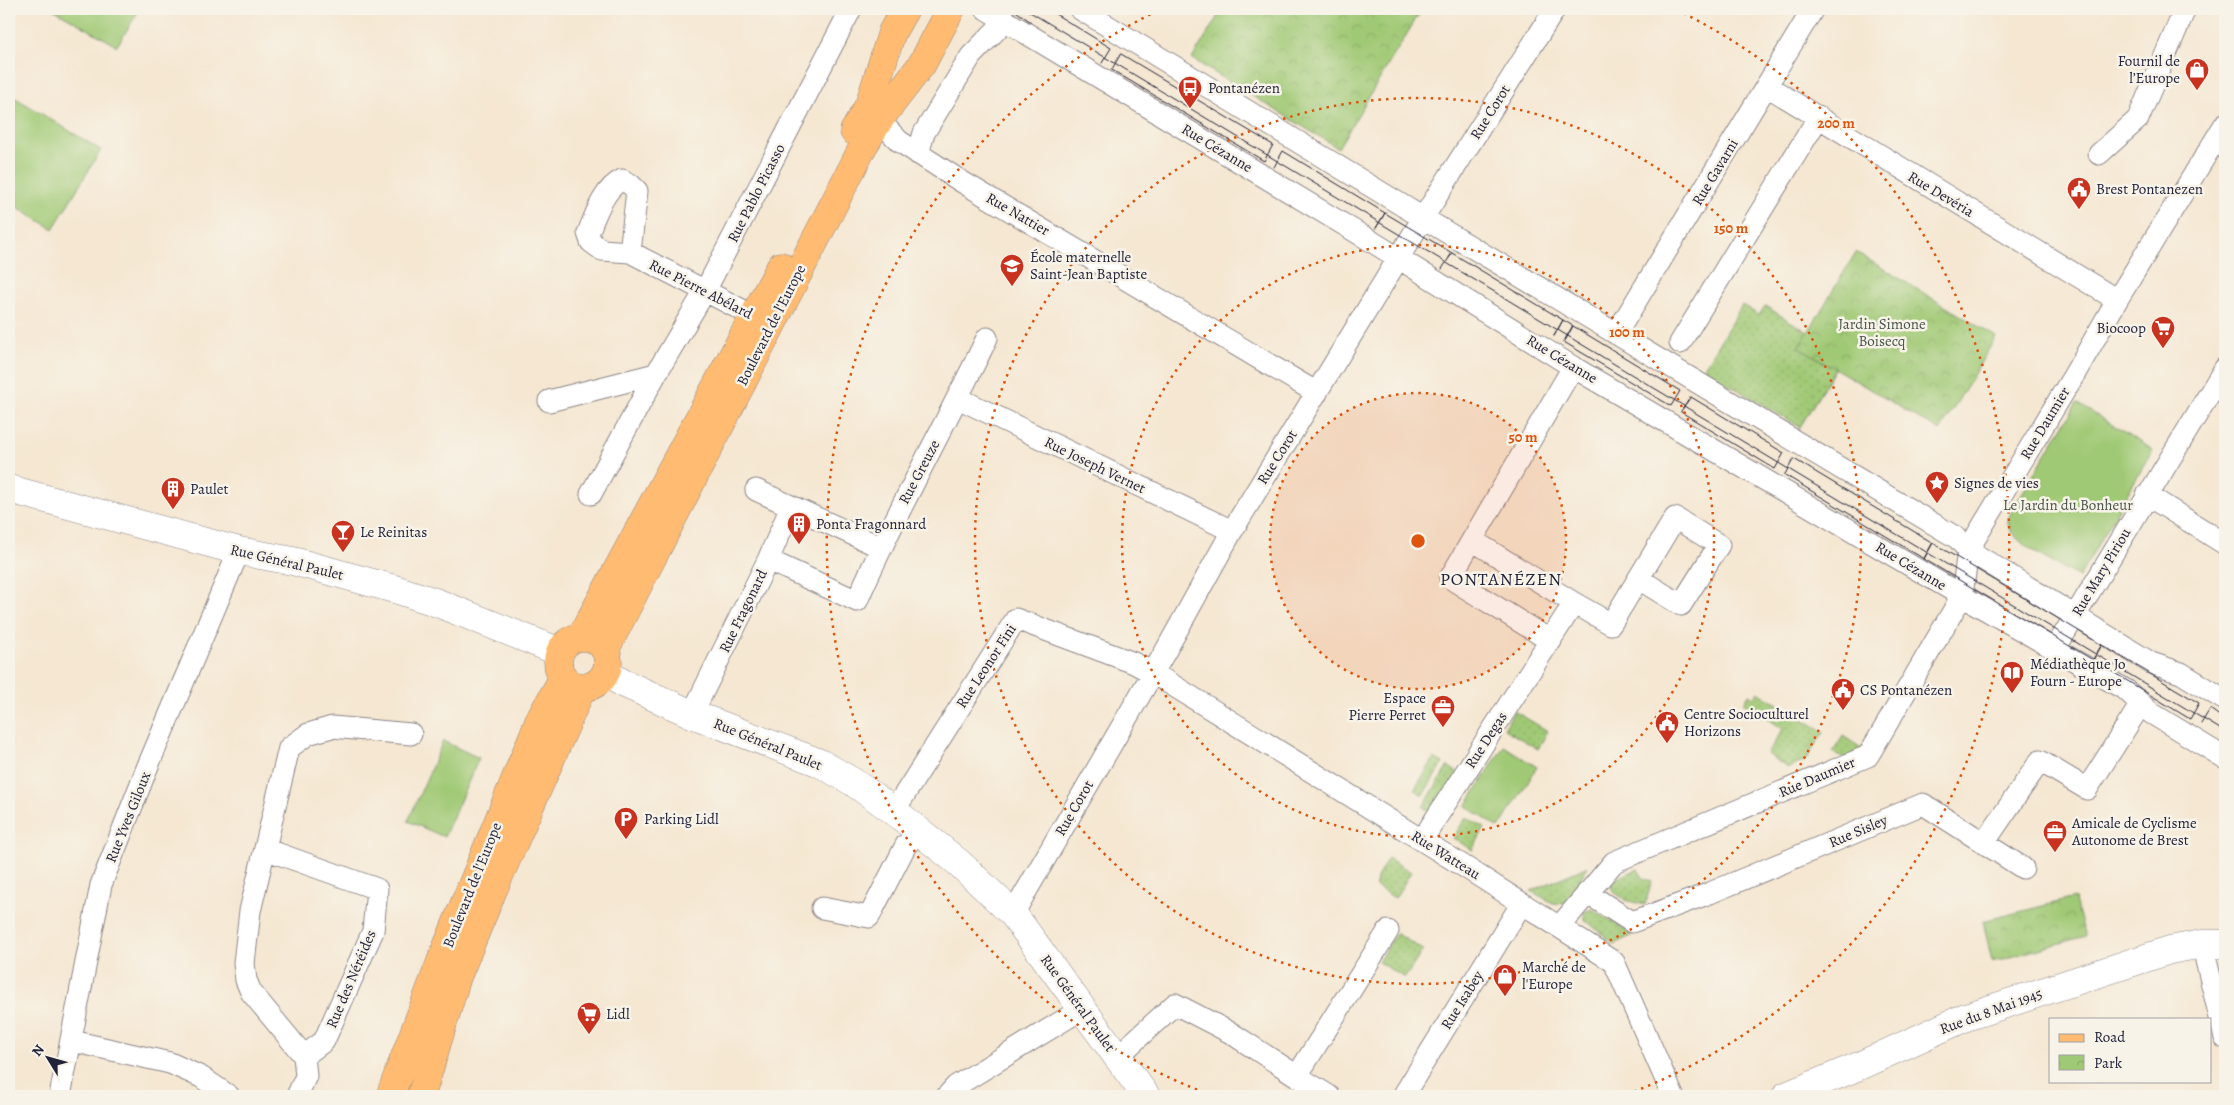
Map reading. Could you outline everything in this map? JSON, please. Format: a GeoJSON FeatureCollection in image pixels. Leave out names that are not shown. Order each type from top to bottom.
{"type":"FeatureCollection","features":[{"type":"Feature","properties":{"kind":"main road","name":"Boulevard de l'Europe"},"geometry":{"type":"LineString","coordinates":[[606,661],[763,321],[869,105],[892,32],[905,9]]}},
{"type":"Feature","properties":{"kind":"main road","name":"Boulevard de l'Europe"},"geometry":{"type":"LineString","coordinates":[[390,1096],[441,961],[547,705],[572,664],[763,321],[879,120],[922,64],[951,9]]}},
{"type":"Feature","properties":{"kind":"main road"},"geometry":{"type":"LineString","coordinates":[[598,641],[606,661],[596,684],[572,664],[598,641]]}},
{"type":"Feature","properties":{"kind":"main road","name":"Boulevard de l'Europe"},"geometry":{"type":"LineString","coordinates":[[421,1096],[457,977],[493,890],[572,664]]}},
{"type":"Feature","properties":{"kind":"street","name":"Rue Cézanne"},"geometry":{"type":"LineString","coordinates":[[986,9],[1399,259],[1573,367],[1962,596],[2126,690],[2151,714],[2225,758]]}},
{"type":"Feature","properties":{"kind":"street"},"geometry":{"type":"LineString","coordinates":[[1080,9],[1423,218],[1957,538],[1968,550],[2074,616],[2151,662],[2181,673],[2225,700]]}},
{"type":"Feature","properties":{"kind":"street","name":"Rue Corot"},"geometry":{"type":"LineString","coordinates":[[1013,914],[1152,674],[1232,531],[1423,218],[1555,9]]}},
{"type":"Feature","properties":{"kind":"street","name":"Rue Gavarni"},"geometry":{"type":"LineString","coordinates":[[1616,334],[1813,9]]}},
{"type":"Feature","properties":{"kind":"street"},"geometry":{"type":"LineString","coordinates":[[2099,154],[2138,119],[2184,9]]}},
{"type":"Feature","properties":{"kind":"street","name":"Rue Pablo Picasso"},"geometry":{"type":"LineString","coordinates":[[590,494],[656,374],[705,291],[849,10]]}},
{"type":"Feature","properties":{"kind":"street"},"geometry":{"type":"LineString","coordinates":[[918,154],[924,133],[971,56],[1006,20]]}},
{"type":"Feature","properties":{"kind":"street","name":"Rue Devéria"},"geometry":{"type":"LineString","coordinates":[[1766,86],[2116,300]]}},
{"type":"Feature","properties":{"kind":"street"},"geometry":{"type":"LineString","coordinates":[[1680,343],[1818,118]]}},
{"type":"Feature","properties":{"kind":"street","name":"Rue Nattier"},"geometry":{"type":"LineString","coordinates":[[879,120],[899,141],[918,154],[1237,347],[1317,393]]}},
{"type":"Feature","properties":{"kind":"street","name":"Rue Daumier"},"geometry":{"type":"LineString","coordinates":[[1560,927],[1614,862],[1868,756],[1962,596],[1968,550],[2074,374],[2116,300],[2225,124]]}},
{"type":"Feature","properties":{"kind":"street","name":"Rue Pierre Abélard"},"geometry":{"type":"LineString","coordinates":[[630,252],[763,321]]}},
{"type":"Feature","properties":{"kind":"street","name":"Rue Greuze"},"geometry":{"type":"LineString","coordinates":[[768,560],[857,600],[880,547],[958,398],[986,338]]}},
{"type":"Feature","properties":{"kind":"street"},"geometry":{"type":"LineString","coordinates":[[1551,641],[1450,578],[1573,367]]}},
{"type":"Feature","properties":{"kind":"street","name":"Rue Mary Piriou"},"geometry":{"type":"LineString","coordinates":[[2055,649],[2225,368]]}},
{"type":"Feature","properties":{"kind":"street"},"geometry":{"type":"LineString","coordinates":[[549,401],[656,374]]}},
{"type":"Feature","properties":{"kind":"street","name":"Rue Joseph Vernet"},"geometry":{"type":"LineString","coordinates":[[958,398],[1232,531]]}},
{"type":"Feature","properties":{"kind":"street","name":"Rue Général Paulet"},"geometry":{"type":"LineString","coordinates":[[9,489],[240,551],[293,561],[407,593],[435,602],[572,664]]}},
{"type":"Feature","properties":{"kind":"street"},"geometry":{"type":"LineString","coordinates":[[756,490],[880,547]]}},
{"type":"Feature","properties":{"kind":"street"},"geometry":{"type":"LineString","coordinates":[[2147,495],[2225,544]]}},
{"type":"Feature","properties":{"kind":"street","name":"Rue Fragonard"},"geometry":{"type":"LineString","coordinates":[[692,714],[768,560],[791,507]]}},
{"type":"Feature","properties":{"kind":"street"},"geometry":{"type":"LineString","coordinates":[[1472,540],[1611,624],[1639,579]]}},
{"type":"Feature","properties":{"kind":"street","name":"Rue Yves Giloux"},"geometry":{"type":"LineString","coordinates":[[60,1096],[101,885],[147,768],[240,551]]}},
{"type":"Feature","properties":{"kind":"street","name":"Rue Degas"},"geometry":{"type":"LineString","coordinates":[[1422,840],[1574,603]]}},
{"type":"Feature","properties":{"kind":"street","name":"Rue Leonor Fini"},"geometry":{"type":"LineString","coordinates":[[894,811],[1016,619],[1134,663],[1152,674]]}},
{"type":"Feature","properties":{"kind":"street","name":"Rue Général Paulet"},"geometry":{"type":"LineString","coordinates":[[606,661],[622,683],[692,714],[820,763],[853,782],[894,811],[959,863],[1013,914],[1146,1096]]}},
{"type":"Feature","properties":{"kind":"street","name":"Rue Watteau"},"geometry":{"type":"LineString","coordinates":[[1152,674],[1422,840],[1614,962],[1673,1096]]}},
{"type":"Feature","properties":{"kind":"street"},"geometry":{"type":"LineString","coordinates":[[2023,868],[1984,843],[2040,761],[2087,788],[2141,704]]}},
{"type":"Feature","properties":{"kind":"street"},"geometry":{"type":"LineString","coordinates":[[297,1096],[306,1076],[304,1056],[251,992],[246,980],[244,963],[250,911],[288,748],[308,734],[332,727],[411,734]]}},
{"type":"Feature","properties":{"kind":"street","name":"Rue Sisley"},"geometry":{"type":"LineString","coordinates":[[1588,893],[1632,922],[1710,893],[1923,804],[1984,843]]}},
{"type":"Feature","properties":{"kind":"street"},"geometry":{"type":"LineString","coordinates":[[822,908],[870,917],[906,845],[919,832]]}},
{"type":"Feature","properties":{"kind":"street","name":"Rue des Néréides"},"geometry":{"type":"LineString","coordinates":[[265,849],[377,889],[373,930],[324,1041],[304,1056]]}},
{"type":"Feature","properties":{"kind":"street","name":"Rue Isabey"},"geometry":{"type":"LineString","coordinates":[[1403,1096],[1522,903]]}},
{"type":"Feature","properties":{"kind":"street","name":"Rue du 8 Mai 1945"},"geometry":{"type":"LineString","coordinates":[[1786,1096],[1859,1066],[1966,1017],[2170,950],[2214,944],[2225,930]]}},
{"type":"Feature","properties":{"kind":"street"},"geometry":{"type":"LineString","coordinates":[[1297,1076],[1388,931]]}},
{"type":"Feature","properties":{"kind":"street"},"geometry":{"type":"LineString","coordinates":[[2214,944],[2225,1038]]}},
{"type":"Feature","properties":{"kind":"street"},"geometry":{"type":"LineString","coordinates":[[1118,1057],[1175,1004],[1231,1034],[1329,1096]]}},
{"type":"Feature","properties":{"kind":"street"},"geometry":{"type":"LineString","coordinates":[[947,1096],[956,1086],[1082,1008]]}},
{"type":"Feature","properties":{"kind":"street"},"geometry":{"type":"LineString","coordinates":[[72,1041],[170,1063],[201,1077],[229,1096]]}},
{"type":"Feature","properties":{"kind":"green space"},"geometry":{"type":"Polygon","coordinates":[[[53,9],[140,9],[117,46],[53,9]]]}},
{"type":"Feature","properties":{"kind":"green space"},"geometry":{"type":"Polygon","coordinates":[[[1222,9],[1422,9],[1338,148],[1192,59],[1222,9]]]}},
{"type":"Feature","properties":{"kind":"green space"},"geometry":{"type":"Polygon","coordinates":[[[14,97],[101,150],[53,229],[9,202],[9,107],[14,97]]]}},
{"type":"Feature","properties":{"kind":"green space","name":"Jardin Simone Boisecq"},"geometry":{"type":"Polygon","coordinates":[[[1856,252],[1996,337],[1940,431],[1799,347],[1856,252]]]}},
{"type":"Feature","properties":{"kind":"green space"},"geometry":{"type":"Polygon","coordinates":[[[1742,305],[1759,315],[1765,306],[1844,354],[1800,427],[1703,369],[1742,305]]]}},
{"type":"Feature","properties":{"kind":"green space","name":"Le Jardin du Bonheur"},"geometry":{"type":"Polygon","coordinates":[[[2077,403],[2153,450],[2079,577],[2025,545],[2010,529],[2008,521],[2012,510],[2077,403]]]}},
{"type":"Feature","properties":{"kind":"green space"},"geometry":{"type":"Polygon","coordinates":[[[1758,692],[1824,732],[1805,761],[1788,768],[1767,754],[1783,729],[1744,703],[1749,694],[1754,697],[1758,692]]]}},
{"type":"Feature","properties":{"kind":"green space"},"geometry":{"type":"Polygon","coordinates":[[[1514,711],[1548,731],[1538,749],[1504,729],[1514,711]]]}},
{"type":"Feature","properties":{"kind":"green space"},"geometry":{"type":"Polygon","coordinates":[[[1843,736],[1863,749],[1844,759],[1833,752],[1843,736]]]}},
{"type":"Feature","properties":{"kind":"green space"},"geometry":{"type":"Polygon","coordinates":[[[443,741],[479,758],[444,837],[408,821],[443,741]]]}},
{"type":"Feature","properties":{"kind":"green space"},"geometry":{"type":"Polygon","coordinates":[[[1504,746],[1537,767],[1499,828],[1466,806],[1504,746]]]}},
{"type":"Feature","properties":{"kind":"green space"},"geometry":{"type":"Polygon","coordinates":[[[1434,758],[1443,763],[1423,795],[1414,790],[1434,758]]]}},
{"type":"Feature","properties":{"kind":"green space"},"geometry":{"type":"Polygon","coordinates":[[[1448,766],[1458,773],[1433,814],[1423,807],[1448,766]]]}},
{"type":"Feature","properties":{"kind":"green space"},"geometry":{"type":"Polygon","coordinates":[[[1466,817],[1485,828],[1472,850],[1453,838],[1466,817]]]}},
{"type":"Feature","properties":{"kind":"green space"},"geometry":{"type":"Polygon","coordinates":[[[1388,858],[1411,872],[1395,898],[1375,886],[1377,882],[1375,881],[1388,858]]]}},
{"type":"Feature","properties":{"kind":"green space"},"geometry":{"type":"Polygon","coordinates":[[[1588,866],[1565,904],[1553,903],[1531,891],[1588,866]]]}},
{"type":"Feature","properties":{"kind":"green space"},"geometry":{"type":"Polygon","coordinates":[[[1638,869],[1643,878],[1652,881],[1645,905],[1625,900],[1613,891],[1611,885],[1615,879],[1638,869]]]}},
{"type":"Feature","properties":{"kind":"green space"},"geometry":{"type":"Polygon","coordinates":[[[2074,898],[2086,936],[1992,962],[1983,921],[2074,898]]]}},
{"type":"Feature","properties":{"kind":"green space"},"geometry":{"type":"Polygon","coordinates":[[[1592,909],[1629,932],[1631,936],[1614,944],[1584,919],[1584,912],[1592,909]]]}},
{"type":"Feature","properties":{"kind":"green space"},"geometry":{"type":"Polygon","coordinates":[[[1396,933],[1423,950],[1405,978],[1378,962],[1396,933]]]}},
{"type":"Feature","properties":{"kind":"tram line"},"geometry":{"type":"LineString","coordinates":[[1013,9],[1031,22]]}},
{"type":"Feature","properties":{"kind":"tram line"},"geometry":{"type":"LineString","coordinates":[[1025,9],[2225,732]]}},
{"type":"Feature","properties":{"kind":"tram line"},"geometry":{"type":"LineString","coordinates":[[1047,9],[1111,48],[1102,63]]}},
{"type":"Feature","properties":{"kind":"tram line"},"geometry":{"type":"LineString","coordinates":[[1121,54],[1273,145],[1264,161],[1112,70],[1121,54]]}},
{"type":"Feature","properties":{"kind":"tram line"},"geometry":{"type":"LineString","coordinates":[[1274,167],[1283,151],[1385,213],[1376,228]]}},
{"type":"Feature","properties":{"kind":"tram line"},"geometry":{"type":"LineString","coordinates":[[1376,228],[1385,213],[1452,253],[1442,269]]}},
{"type":"Feature","properties":{"kind":"tram line"},"geometry":{"type":"LineString","coordinates":[[1449,258],[1452,253],[1563,320],[1554,336]]}},
{"type":"Feature","properties":{"kind":"tram line"},"geometry":{"type":"LineString","coordinates":[[1554,336],[1563,320],[1573,326],[1565,341]]}},
{"type":"Feature","properties":{"kind":"tram line"},"geometry":{"type":"LineString","coordinates":[[1573,326],[1680,391],[1671,406],[1564,342],[1573,326]]}},
{"type":"Feature","properties":{"kind":"tram line"},"geometry":{"type":"LineString","coordinates":[[1691,397],[1784,453],[1775,469],[1681,412],[1691,397]]}},
{"type":"Feature","properties":{"kind":"tram line"},"geometry":{"type":"LineString","coordinates":[[1794,459],[1933,543],[1924,559],[1785,475],[1794,459]]}},
{"type":"Feature","properties":{"kind":"tram line"},"geometry":{"type":"LineString","coordinates":[[1933,543],[2102,645],[2093,660],[1924,559],[1933,543]]}},
{"type":"Feature","properties":{"kind":"tram line"},"geometry":{"type":"LineString","coordinates":[[2102,645],[2199,703],[2190,719],[2093,660],[2102,645]]}},
{"type":"Feature","properties":{"kind":"tram line"},"geometry":{"type":"LineString","coordinates":[[2201,724],[2210,709],[2225,720]]}},
{"type":"Feature","properties":{"kind":"place","name":"Fournil de l’Europe"},"geometry":{"type":"Point","coordinates":[2197,91]}},
{"type":"Feature","properties":{"kind":"place","name":"Pontanézen"},"geometry":{"type":"Point","coordinates":[1190,109]}},
{"type":"Feature","properties":{"kind":"place","name":"Brest Pontanezen"},"geometry":{"type":"Point","coordinates":[2079,210]}},
{"type":"Feature","properties":{"kind":"place","name":"École maternelle Saint-Jean Baptiste"},"geometry":{"type":"Point","coordinates":[1012,287]}},
{"type":"Feature","properties":{"kind":"place","name":"Biocoop"},"geometry":{"type":"Point","coordinates":[2163,349]}},
{"type":"Feature","properties":{"kind":"place","name":"Signes de vies"},"geometry":{"type":"Point","coordinates":[1937,504]}},
{"type":"Feature","properties":{"kind":"place","name":"Paulet"},"geometry":{"type":"Point","coordinates":[173,510]}},
{"type":"Feature","properties":{"kind":"place","name":"Ponta Fragonnard"},"geometry":{"type":"Point","coordinates":[799,545]}},
{"type":"Feature","properties":{"kind":"place","name":"Le Reinitas"},"geometry":{"type":"Point","coordinates":[343,553]}},
{"type":"Feature","properties":{"kind":"place","name":"Médiathèque Jo Fourn - Europe"},"geometry":{"type":"Point","coordinates":[2012,694]}},
{"type":"Feature","properties":{"kind":"place","name":"CS Pontanézen"},"geometry":{"type":"Point","coordinates":[1843,711]}},
{"type":"Feature","properties":{"kind":"place","name":"Espace Pierre Perret"},"geometry":{"type":"Point","coordinates":[1443,728]}},
{"type":"Feature","properties":{"kind":"place","name":"Centre Socioculturel Horizons"},"geometry":{"type":"Point","coordinates":[1667,744]}},
{"type":"Feature","properties":{"kind":"place","name":"Parking Lidl"},"geometry":{"type":"Point","coordinates":[626,840]}},
{"type":"Feature","properties":{"kind":"place","name":"Amicale de Cyclisme Autonome de Brest"},"geometry":{"type":"Point","coordinates":[2055,853]}},
{"type":"Feature","properties":{"kind":"place","name":"Marché de l'Europe"},"geometry":{"type":"Point","coordinates":[1505,997]}},
{"type":"Feature","properties":{"kind":"place","name":"Lidl"},"geometry":{"type":"Point","coordinates":[589,1035]}},
{"type":"Feature","properties":{"kind":"district","name":"PONTANÉZEN"},"geometry":{"type":"Point","coordinates":[1501,579]}}]}
